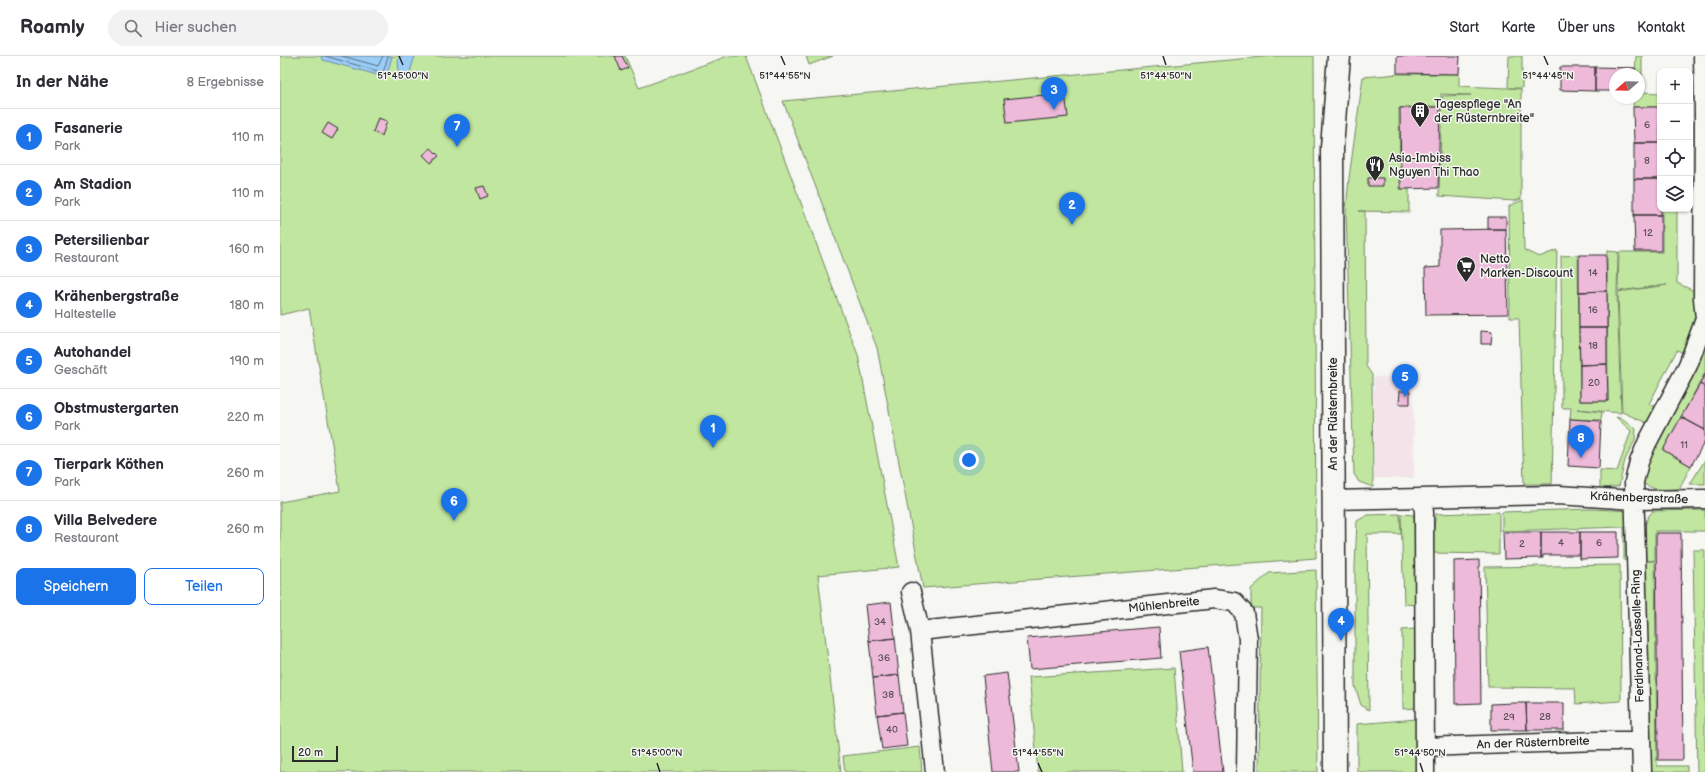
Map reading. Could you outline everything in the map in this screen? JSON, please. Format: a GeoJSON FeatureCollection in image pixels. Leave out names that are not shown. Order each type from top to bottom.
{"type":"FeatureCollection","features":[{"type":"Feature","properties":{"kind":"main road","name":"An der Rüsternbreite"},"geometry":{"type":"LineString","coordinates":[[1335,772],[1332,148],[1339,56]]}},
{"type":"Feature","properties":{"kind":"street"},"geometry":{"type":"LineString","coordinates":[[1703,56],[1705,113],[1703,298],[1705,319]]}},
{"type":"Feature","properties":{"kind":"street","name":"Ferdinand-Lassalle-Ring"},"geometry":{"type":"LineString","coordinates":[[1642,772],[1634,482],[1639,462],[1647,443],[1688,366],[1705,319]]}},
{"type":"Feature","properties":{"kind":"street","name":"Krähenbergstraße"},"geometry":{"type":"LineString","coordinates":[[1333,500],[1558,495],[1634,500],[1705,499]]}},
{"type":"Feature","properties":{"kind":"street"},"geometry":{"type":"LineString","coordinates":[[1422,499],[1424,520],[1425,772]]}},
{"type":"Feature","properties":{"kind":"street"},"geometry":{"type":"LineString","coordinates":[[911,592],[920,631],[936,772]]}},
{"type":"Feature","properties":{"kind":"street","name":"Mühlenbreite"},"geometry":{"type":"LineString","coordinates":[[920,631],[1214,599],[1234,602],[1244,613],[1248,639],[1246,772]]}},
{"type":"Feature","properties":{"kind":"street","name":"An der Rüsternbreite"},"geometry":{"type":"LineString","coordinates":[[1425,747],[1641,741]]}},
{"type":"Feature","properties":{"kind":"shaded area"},"geometry":{"type":"Polygon","coordinates":[[[1374,377],[1413,378],[1414,478],[1374,478],[1374,377]]]}},
{"type":"Feature","properties":{"kind":"green space"},"geometry":{"type":"Polygon","coordinates":[[[280,56],[625,56],[639,88],[728,56],[746,56],[858,355],[899,567],[818,575],[841,772],[280,772],[280,502],[340,491],[309,308],[280,315],[280,56]]]}},
{"type":"Feature","properties":{"kind":"green space"},"geometry":{"type":"Polygon","coordinates":[[[806,56],[833,56],[809,65],[806,56]]]}},
{"type":"Feature","properties":{"kind":"green space"},"geometry":{"type":"Polygon","coordinates":[[[1273,56],[1314,56],[1316,558],[923,588],[877,348],[783,101],[1273,56]]]}},
{"type":"Feature","properties":{"kind":"green space"},"geometry":{"type":"Polygon","coordinates":[[[1509,56],[1522,56],[1522,88],[1509,88],[1521,89],[1521,199],[1515,201],[1439,196],[1442,96],[1471,95],[1441,94],[1441,106],[1399,108],[1400,189],[1409,189],[1409,212],[1365,211],[1366,366],[1372,375],[1373,487],[1359,482],[1354,474],[1346,210],[1363,77],[1399,74],[1459,74],[1459,86],[1508,88],[1509,56]]]}},
{"type":"Feature","properties":{"kind":"green space"},"geometry":{"type":"Polygon","coordinates":[[[1636,56],[1642,56],[1642,68],[1635,68],[1636,56]]]}},
{"type":"Feature","properties":{"kind":"green space"},"geometry":{"type":"Polygon","coordinates":[[[1645,92],[1657,93],[1657,107],[1633,107],[1633,104],[1645,104],[1645,92]]]}},
{"type":"Feature","properties":{"kind":"green space"},"geometry":{"type":"Polygon","coordinates":[[[1523,200],[1524,250],[1539,257],[1557,250],[1552,484],[1524,484],[1519,318],[1510,318],[1509,206],[1523,200]]]}},
{"type":"Feature","properties":{"kind":"green space"},"geometry":{"type":"Polygon","coordinates":[[[1662,212],[1677,212],[1677,283],[1705,296],[1705,329],[1700,340],[1705,330],[1705,373],[1663,450],[1691,466],[1679,489],[1654,488],[1645,485],[1640,481],[1645,463],[1654,446],[1648,443],[1689,366],[1699,342],[1692,357],[1677,350],[1649,404],[1664,411],[1656,427],[1622,412],[1618,292],[1667,285],[1618,291],[1619,252],[1662,252],[1662,212]]]}},
{"type":"Feature","properties":{"kind":"green space"},"geometry":{"type":"Polygon","coordinates":[[[1607,251],[1618,252],[1617,292],[1621,413],[1577,409],[1602,412],[1601,420],[1570,419],[1571,408],[1562,408],[1561,256],[1578,255],[1580,401],[1608,401],[1607,251]]]}},
{"type":"Feature","properties":{"kind":"green space"},"geometry":{"type":"Polygon","coordinates":[[[1616,417],[1623,419],[1636,429],[1635,440],[1625,460],[1619,486],[1600,489],[1600,470],[1617,471],[1631,431],[1616,417]]]}},
{"type":"Feature","properties":{"kind":"green space"},"geometry":{"type":"Polygon","coordinates":[[[1705,460],[1705,484],[1690,484],[1705,460]]]}},
{"type":"Feature","properties":{"kind":"green space"},"geometry":{"type":"Polygon","coordinates":[[[1591,509],[1631,511],[1636,561],[1624,560],[1624,527],[1502,531],[1502,512],[1591,509]]]}},
{"type":"Feature","properties":{"kind":"green space"},"geometry":{"type":"Polygon","coordinates":[[[1705,510],[1705,531],[1655,531],[1655,560],[1646,561],[1645,527],[1646,521],[1653,511],[1705,510]]]}},
{"type":"Feature","properties":{"kind":"green space"},"geometry":{"type":"Polygon","coordinates":[[[1499,512],[1499,554],[1430,553],[1436,514],[1499,512]]]}},
{"type":"Feature","properties":{"kind":"green space"},"geometry":{"type":"Polygon","coordinates":[[[1400,514],[1401,534],[1367,534],[1369,710],[1361,705],[1355,686],[1355,567],[1357,521],[1368,515],[1400,514]]]}},
{"type":"Feature","properties":{"kind":"green space"},"geometry":{"type":"Polygon","coordinates":[[[1401,514],[1414,515],[1417,605],[1404,604],[1401,514]]]}},
{"type":"Feature","properties":{"kind":"green space"},"geometry":{"type":"Polygon","coordinates":[[[1693,550],[1705,550],[1705,772],[1697,772],[1693,550]]]}},
{"type":"Feature","properties":{"kind":"green space"},"geometry":{"type":"Polygon","coordinates":[[[1655,561],[1657,766],[1687,766],[1687,772],[1644,772],[1637,562],[1655,561]]]}},
{"type":"Feature","properties":{"kind":"green space"},"geometry":{"type":"Polygon","coordinates":[[[1620,565],[1621,701],[1576,704],[1575,688],[1488,687],[1485,567],[1620,565]]]}},
{"type":"Feature","properties":{"kind":"green space"},"geometry":{"type":"Polygon","coordinates":[[[1316,570],[1318,772],[1259,772],[1261,608],[1251,608],[1251,589],[1269,573],[1316,570]]]}},
{"type":"Feature","properties":{"kind":"green space"},"geometry":{"type":"Polygon","coordinates":[[[1416,629],[1416,708],[1403,709],[1402,630],[1416,629]]]}},
{"type":"Feature","properties":{"kind":"green space"},"geometry":{"type":"Polygon","coordinates":[[[1174,668],[1182,772],[1038,772],[1029,677],[1174,668]]]}},
{"type":"Feature","properties":{"kind":"green space"},"geometry":{"type":"Polygon","coordinates":[[[1417,719],[1418,772],[1357,772],[1357,724],[1417,719]]]}},
{"type":"Feature","properties":{"kind":"green space"},"geometry":{"type":"Polygon","coordinates":[[[920,747],[922,772],[845,772],[843,756],[920,747]]]}},
{"type":"Feature","properties":{"kind":"water"},"geometry":{"type":"Polygon","coordinates":[[[321,56],[392,56],[387,75],[381,76],[323,60],[321,56]]]}},
{"type":"Feature","properties":{"kind":"water"},"geometry":{"type":"Polygon","coordinates":[[[400,56],[415,56],[407,81],[399,73],[398,60],[400,56]]]}},
{"type":"Feature","properties":{"kind":"building"},"geometry":{"type":"Polygon","coordinates":[[[615,56],[622,56],[628,68],[621,71],[615,56]]]}},
{"type":"Feature","properties":{"kind":"building"},"geometry":{"type":"Polygon","coordinates":[[[1397,56],[1460,56],[1459,74],[1397,73],[1397,56]]]}},
{"type":"Feature","properties":{"kind":"building"},"geometry":{"type":"Polygon","coordinates":[[[1560,67],[1595,67],[1595,91],[1560,90],[1560,67]]]}},
{"type":"Feature","properties":{"kind":"building"},"geometry":{"type":"Polygon","coordinates":[[[1595,67],[1635,68],[1609,68],[1609,91],[1595,91],[1595,67]]]}},
{"type":"Feature","properties":{"kind":"building"},"geometry":{"type":"Polygon","coordinates":[[[1065,93],[1068,117],[1007,123],[1004,99],[1065,93]]]}},
{"type":"Feature","properties":{"kind":"building","name":"Tagespflege \"An der Rüsternbreite\""},"geometry":{"type":"Polygon","coordinates":[[[1440,107],[1438,188],[1401,189],[1400,108],[1440,107]]]}},
{"type":"Feature","properties":{"kind":"building"},"geometry":{"type":"Polygon","coordinates":[[[1633,107],[1657,107],[1657,143],[1634,143],[1633,107]]]}},
{"type":"Feature","properties":{"kind":"building"},"geometry":{"type":"Polygon","coordinates":[[[378,118],[387,121],[382,136],[373,132],[378,118]]]}},
{"type":"Feature","properties":{"kind":"building"},"geometry":{"type":"Polygon","coordinates":[[[328,123],[338,129],[332,139],[322,133],[328,123]]]}},
{"type":"Feature","properties":{"kind":"building"},"geometry":{"type":"Polygon","coordinates":[[[1634,143],[1657,143],[1657,179],[1634,179],[1634,143]]]}},
{"type":"Feature","properties":{"kind":"building"},"geometry":{"type":"Polygon","coordinates":[[[431,148],[439,156],[431,163],[423,155],[431,148]]]}},
{"type":"Feature","properties":{"kind":"building"},"geometry":{"type":"Polygon","coordinates":[[[1368,178],[1383,178],[1383,186],[1368,186],[1368,178]]]}},
{"type":"Feature","properties":{"kind":"building"},"geometry":{"type":"Polygon","coordinates":[[[1634,179],[1657,179],[1657,212],[1661,212],[1661,215],[1634,215],[1634,179]]]}},
{"type":"Feature","properties":{"kind":"building"},"geometry":{"type":"Polygon","coordinates":[[[484,186],[488,196],[480,199],[476,188],[484,186]]]}},
{"type":"Feature","properties":{"kind":"building"},"geometry":{"type":"Polygon","coordinates":[[[1634,215],[1661,215],[1661,251],[1635,251],[1634,215]]]}},
{"type":"Feature","properties":{"kind":"building"},"geometry":{"type":"Polygon","coordinates":[[[1488,217],[1506,217],[1506,229],[1488,229],[1488,217]]]}},
{"type":"Feature","properties":{"kind":"building","name":"Netto Marken-Discount"},"geometry":{"type":"Polygon","coordinates":[[[1506,229],[1508,314],[1426,315],[1425,268],[1440,267],[1440,230],[1506,229]]]}},
{"type":"Feature","properties":{"kind":"building"},"geometry":{"type":"Polygon","coordinates":[[[1579,255],[1606,255],[1607,291],[1579,292],[1579,255]]]}},
{"type":"Feature","properties":{"kind":"building"},"geometry":{"type":"Polygon","coordinates":[[[1607,291],[1607,328],[1579,328],[1579,292],[1607,291]]]}},
{"type":"Feature","properties":{"kind":"building"},"geometry":{"type":"Polygon","coordinates":[[[1579,328],[1607,328],[1607,364],[1580,365],[1579,328]]]}},
{"type":"Feature","properties":{"kind":"building"},"geometry":{"type":"Polygon","coordinates":[[[1481,331],[1492,332],[1491,344],[1481,344],[1481,331]]]}},
{"type":"Feature","properties":{"kind":"building"},"geometry":{"type":"Polygon","coordinates":[[[1607,364],[1608,401],[1580,401],[1580,365],[1607,364]]]}},
{"type":"Feature","properties":{"kind":"building"},"geometry":{"type":"Polygon","coordinates":[[[1705,374],[1705,387],[1700,384],[1705,374]]]}},
{"type":"Feature","properties":{"kind":"building"},"geometry":{"type":"Polygon","coordinates":[[[1700,384],[1705,387],[1705,430],[1681,417],[1700,384]]]}},
{"type":"Feature","properties":{"kind":"building"},"geometry":{"type":"Polygon","coordinates":[[[1400,391],[1410,391],[1410,404],[1399,404],[1400,391]]]}},
{"type":"Feature","properties":{"kind":"building"},"geometry":{"type":"Polygon","coordinates":[[[1681,417],[1705,430],[1705,441],[1691,466],[1663,450],[1681,417]]]}},
{"type":"Feature","properties":{"kind":"building"},"geometry":{"type":"Polygon","coordinates":[[[1570,419],[1601,421],[1599,468],[1568,466],[1570,419]]]}},
{"type":"Feature","properties":{"kind":"building"},"geometry":{"type":"Polygon","coordinates":[[[1503,532],[1541,532],[1541,558],[1504,559],[1503,532]]]}},
{"type":"Feature","properties":{"kind":"building"},"geometry":{"type":"Polygon","coordinates":[[[1541,532],[1580,532],[1580,559],[1579,555],[1543,555],[1543,558],[1541,558],[1541,532]]]}},
{"type":"Feature","properties":{"kind":"building"},"geometry":{"type":"Polygon","coordinates":[[[1580,532],[1618,532],[1618,558],[1580,559],[1580,532]]]}},
{"type":"Feature","properties":{"kind":"building"},"geometry":{"type":"Polygon","coordinates":[[[1656,533],[1681,533],[1683,760],[1658,760],[1656,533]]]}},
{"type":"Feature","properties":{"kind":"building"},"geometry":{"type":"Polygon","coordinates":[[[1479,560],[1481,703],[1455,704],[1454,561],[1479,560]]]}},
{"type":"Feature","properties":{"kind":"building"},"geometry":{"type":"Polygon","coordinates":[[[891,602],[895,638],[869,641],[865,605],[891,602]]]}},
{"type":"Feature","properties":{"kind":"building"},"geometry":{"type":"Polygon","coordinates":[[[1159,627],[1161,658],[1030,669],[1027,638],[1159,627]]]}},
{"type":"Feature","properties":{"kind":"building"},"geometry":{"type":"Polygon","coordinates":[[[895,638],[899,675],[873,678],[869,641],[895,638]]]}},
{"type":"Feature","properties":{"kind":"building"},"geometry":{"type":"Polygon","coordinates":[[[1208,647],[1223,772],[1193,772],[1179,651],[1208,647]]]}},
{"type":"Feature","properties":{"kind":"building"},"geometry":{"type":"Polygon","coordinates":[[[1007,673],[1019,772],[993,772],[983,676],[1007,673]]]}},
{"type":"Feature","properties":{"kind":"building"},"geometry":{"type":"Polygon","coordinates":[[[899,675],[903,712],[877,715],[873,678],[899,675]]]}},
{"type":"Feature","properties":{"kind":"building"},"geometry":{"type":"Polygon","coordinates":[[[1526,703],[1527,730],[1491,730],[1491,704],[1526,703]]]}},
{"type":"Feature","properties":{"kind":"building"},"geometry":{"type":"Polygon","coordinates":[[[1526,703],[1564,703],[1564,730],[1527,730],[1526,703]]]}},
{"type":"Feature","properties":{"kind":"building"},"geometry":{"type":"Polygon","coordinates":[[[903,712],[907,746],[882,749],[877,715],[903,712]]]}},
{"type":"Feature","properties":{"kind":"place","name":"Petersilienbar"},"geometry":{"type":"Point","coordinates":[1054,110]}},
{"type":"Feature","properties":{"kind":"place","name":"Tagespflege \"An der Rüsternbreite\""},"geometry":{"type":"Point","coordinates":[1420,128]}},
{"type":"Feature","properties":{"kind":"place","name":"Tierpark Köthen"},"geometry":{"type":"Point","coordinates":[457,147]}},
{"type":"Feature","properties":{"kind":"place","name":"Asia-Imbiss Nguyen Thi Thao"},"geometry":{"type":"Point","coordinates":[1375,182]}},
{"type":"Feature","properties":{"kind":"place","name":"Am Stadion"},"geometry":{"type":"Point","coordinates":[1072,225]}},
{"type":"Feature","properties":{"kind":"place","name":"Netto Marken-Discount"},"geometry":{"type":"Point","coordinates":[1466,283]}},
{"type":"Feature","properties":{"kind":"place","name":"Autohandel"},"geometry":{"type":"Point","coordinates":[1405,397]}},
{"type":"Feature","properties":{"kind":"place","name":"Fasanerie"},"geometry":{"type":"Point","coordinates":[713,448]}},
{"type":"Feature","properties":{"kind":"place","name":"Villa Belvedere"},"geometry":{"type":"Point","coordinates":[1581,458]}},
{"type":"Feature","properties":{"kind":"place","name":"Obstmustergarten"},"geometry":{"type":"Point","coordinates":[454,521]}},
{"type":"Feature","properties":{"kind":"place","name":"Krähenbergstraße"},"geometry":{"type":"Point","coordinates":[1341,641]}}]}
